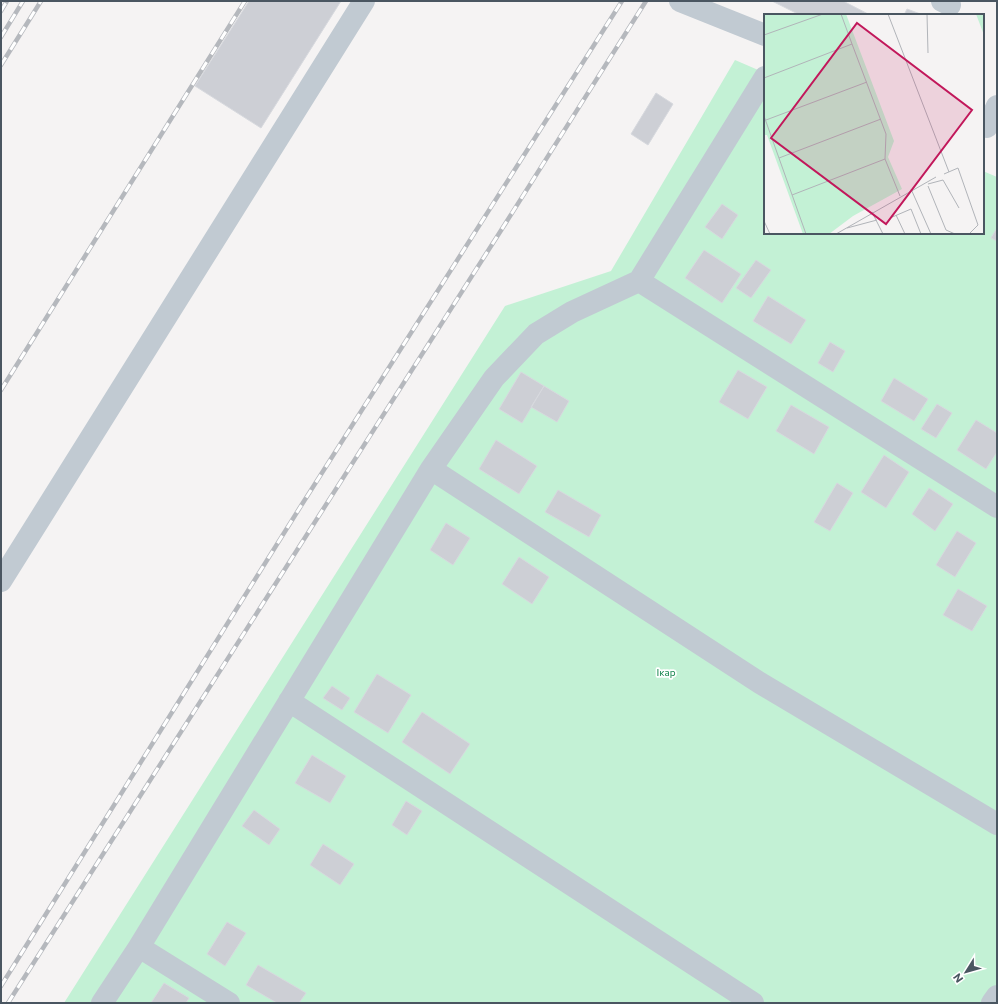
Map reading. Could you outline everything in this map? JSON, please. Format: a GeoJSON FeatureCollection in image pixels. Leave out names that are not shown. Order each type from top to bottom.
{"type":"FeatureCollection","features":[{"type":"Feature","properties":{"kind":"street"},"geometry":{"type":"LineString","coordinates":[[1,581],[364,1]]}},
{"type":"Feature","properties":{"kind":"street"},"geometry":{"type":"LineString","coordinates":[[691,3],[764,35]]}},
{"type":"Feature","properties":{"kind":"street"},"geometry":{"type":"LineString","coordinates":[[102,1003],[139,947],[431,469],[494,378],[536,334],[572,312],[639,281],[764,78]]}},
{"type":"Feature","properties":{"kind":"street"},"geometry":{"type":"LineString","coordinates":[[989,128],[997,106]]}},
{"type":"Feature","properties":{"kind":"street"},"geometry":{"type":"LineString","coordinates":[[639,281],[997,507]]}},
{"type":"Feature","properties":{"kind":"street"},"geometry":{"type":"LineString","coordinates":[[431,469],[760,683],[997,824]]}},
{"type":"Feature","properties":{"kind":"street"},"geometry":{"type":"LineString","coordinates":[[289,701],[753,1003]]}},
{"type":"Feature","properties":{"kind":"street"},"geometry":{"type":"LineString","coordinates":[[139,947],[229,1003]]}},
{"type":"Feature","properties":{"kind":"street"},"geometry":{"type":"LineString","coordinates":[[992,1003],[997,996]]}},
{"type":"Feature","properties":{"kind":"green space","name":"Ікар"},"geometry":{"type":"Polygon","coordinates":[[[735,60],[764,73],[764,234],[984,234],[984,171],[997,177],[997,1003],[64,1003],[505,306],[611,271],[735,60]]]}},
{"type":"Feature","properties":{"kind":"building"},"geometry":{"type":"Polygon","coordinates":[[[249,1],[341,1],[261,128],[195,86],[249,1]]]}},
{"type":"Feature","properties":{"kind":"building"},"geometry":{"type":"Polygon","coordinates":[[[772,1],[843,1],[868,14],[798,14],[772,1]]]}},
{"type":"Feature","properties":{"kind":"building"},"geometry":{"type":"Polygon","coordinates":[[[907,9],[920,14],[904,14],[907,9]]]}},
{"type":"Feature","properties":{"kind":"building"},"geometry":{"type":"Polygon","coordinates":[[[656,93],[673,104],[648,145],[631,134],[656,93]]]}},
{"type":"Feature","properties":{"kind":"building"},"geometry":{"type":"Polygon","coordinates":[[[722,204],[738,215],[722,239],[705,227],[722,204]]]}},
{"type":"Feature","properties":{"kind":"building"},"geometry":{"type":"Polygon","coordinates":[[[997,228],[997,241],[991,238],[997,228]]]}},
{"type":"Feature","properties":{"kind":"building"},"geometry":{"type":"Polygon","coordinates":[[[704,250],[741,274],[722,303],[685,278],[704,250]]]}},
{"type":"Feature","properties":{"kind":"building"},"geometry":{"type":"Polygon","coordinates":[[[756,260],[771,270],[751,298],[736,288],[756,260]]]}},
{"type":"Feature","properties":{"kind":"building"},"geometry":{"type":"Polygon","coordinates":[[[768,296],[806,320],[791,344],[753,321],[768,296]]]}},
{"type":"Feature","properties":{"kind":"building"},"geometry":{"type":"Polygon","coordinates":[[[830,342],[845,351],[833,372],[818,363],[830,342]]]}},
{"type":"Feature","properties":{"kind":"building"},"geometry":{"type":"Polygon","coordinates":[[[738,370],[767,387],[748,419],[719,402],[738,370]]]}},
{"type":"Feature","properties":{"kind":"building"},"geometry":{"type":"Polygon","coordinates":[[[521,372],[544,386],[522,423],[499,409],[521,372]]]}},
{"type":"Feature","properties":{"kind":"building"},"geometry":{"type":"Polygon","coordinates":[[[894,378],[928,399],[914,421],[881,401],[894,378]]]}},
{"type":"Feature","properties":{"kind":"building"},"geometry":{"type":"Polygon","coordinates":[[[544,386],[569,401],[557,422],[531,407],[544,386]]]}},
{"type":"Feature","properties":{"kind":"building"},"geometry":{"type":"Polygon","coordinates":[[[937,404],[952,413],[936,438],[921,429],[937,404]]]}},
{"type":"Feature","properties":{"kind":"building"},"geometry":{"type":"Polygon","coordinates":[[[791,405],[829,427],[814,454],[776,431],[791,405]]]}},
{"type":"Feature","properties":{"kind":"building"},"geometry":{"type":"Polygon","coordinates":[[[976,420],[997,433],[997,452],[986,469],[957,450],[976,420]]]}},
{"type":"Feature","properties":{"kind":"building"},"geometry":{"type":"Polygon","coordinates":[[[496,440],[537,466],[519,494],[479,469],[496,440]]]}},
{"type":"Feature","properties":{"kind":"building"},"geometry":{"type":"Polygon","coordinates":[[[884,455],[909,472],[886,508],[861,492],[884,455]]]}},
{"type":"Feature","properties":{"kind":"building"},"geometry":{"type":"Polygon","coordinates":[[[837,483],[853,493],[830,531],[814,522],[837,483]]]}},
{"type":"Feature","properties":{"kind":"building"},"geometry":{"type":"Polygon","coordinates":[[[929,488],[953,504],[935,531],[912,514],[929,488]]]}},
{"type":"Feature","properties":{"kind":"building"},"geometry":{"type":"Polygon","coordinates":[[[558,490],[601,515],[589,537],[545,512],[558,490]]]}},
{"type":"Feature","properties":{"kind":"building"},"geometry":{"type":"Polygon","coordinates":[[[446,523],[470,538],[453,565],[430,550],[446,523]]]}},
{"type":"Feature","properties":{"kind":"building"},"geometry":{"type":"Polygon","coordinates":[[[957,531],[976,543],[955,577],[936,565],[957,531]]]}},
{"type":"Feature","properties":{"kind":"building"},"geometry":{"type":"Polygon","coordinates":[[[519,557],[549,577],[532,604],[502,584],[519,557]]]}},
{"type":"Feature","properties":{"kind":"building"},"geometry":{"type":"Polygon","coordinates":[[[958,589],[987,606],[972,631],[943,615],[958,589]]]}},
{"type":"Feature","properties":{"kind":"building"},"geometry":{"type":"Polygon","coordinates":[[[377,674],[411,695],[388,733],[354,712],[377,674]]]}},
{"type":"Feature","properties":{"kind":"building"},"geometry":{"type":"Polygon","coordinates":[[[332,686],[350,698],[342,710],[323,698],[332,686]]]}},
{"type":"Feature","properties":{"kind":"building"},"geometry":{"type":"Polygon","coordinates":[[[422,712],[470,744],[450,774],[402,742],[422,712]]]}},
{"type":"Feature","properties":{"kind":"building"},"geometry":{"type":"Polygon","coordinates":[[[312,755],[346,776],[330,803],[295,783],[312,755]]]}},
{"type":"Feature","properties":{"kind":"building"},"geometry":{"type":"Polygon","coordinates":[[[406,801],[422,811],[407,835],[392,825],[406,801]]]}},
{"type":"Feature","properties":{"kind":"building"},"geometry":{"type":"Polygon","coordinates":[[[254,810],[280,829],[269,845],[242,826],[254,810]]]}},
{"type":"Feature","properties":{"kind":"building"},"geometry":{"type":"Polygon","coordinates":[[[323,844],[354,864],[340,885],[310,865],[323,844]]]}},
{"type":"Feature","properties":{"kind":"building"},"geometry":{"type":"Polygon","coordinates":[[[227,922],[246,933],[225,966],[207,954],[227,922]]]}},
{"type":"Feature","properties":{"kind":"building"},"geometry":{"type":"Polygon","coordinates":[[[258,965],[306,993],[299,1003],[277,1003],[246,985],[258,965]]]}},
{"type":"Feature","properties":{"kind":"building"},"geometry":{"type":"Polygon","coordinates":[[[164,983],[189,998],[186,1003],[151,1003],[164,983]]]}},
{"type":"Feature","properties":{"kind":"railway"},"geometry":{"type":"LineString","coordinates":[[1,11],[7,1]]}},
{"type":"Feature","properties":{"kind":"railway"},"geometry":{"type":"LineString","coordinates":[[1,37],[23,1]]}},
{"type":"Feature","properties":{"kind":"railway"},"geometry":{"type":"LineString","coordinates":[[1,65],[41,1]]}},
{"type":"Feature","properties":{"kind":"railway"},"geometry":{"type":"LineString","coordinates":[[1,390],[245,1]]}},
{"type":"Feature","properties":{"kind":"railway"},"geometry":{"type":"LineString","coordinates":[[1,986],[299,509],[622,1]]}},
{"type":"Feature","properties":{"kind":"railway"},"geometry":{"type":"LineString","coordinates":[[8,1003],[646,1]]}}]}
